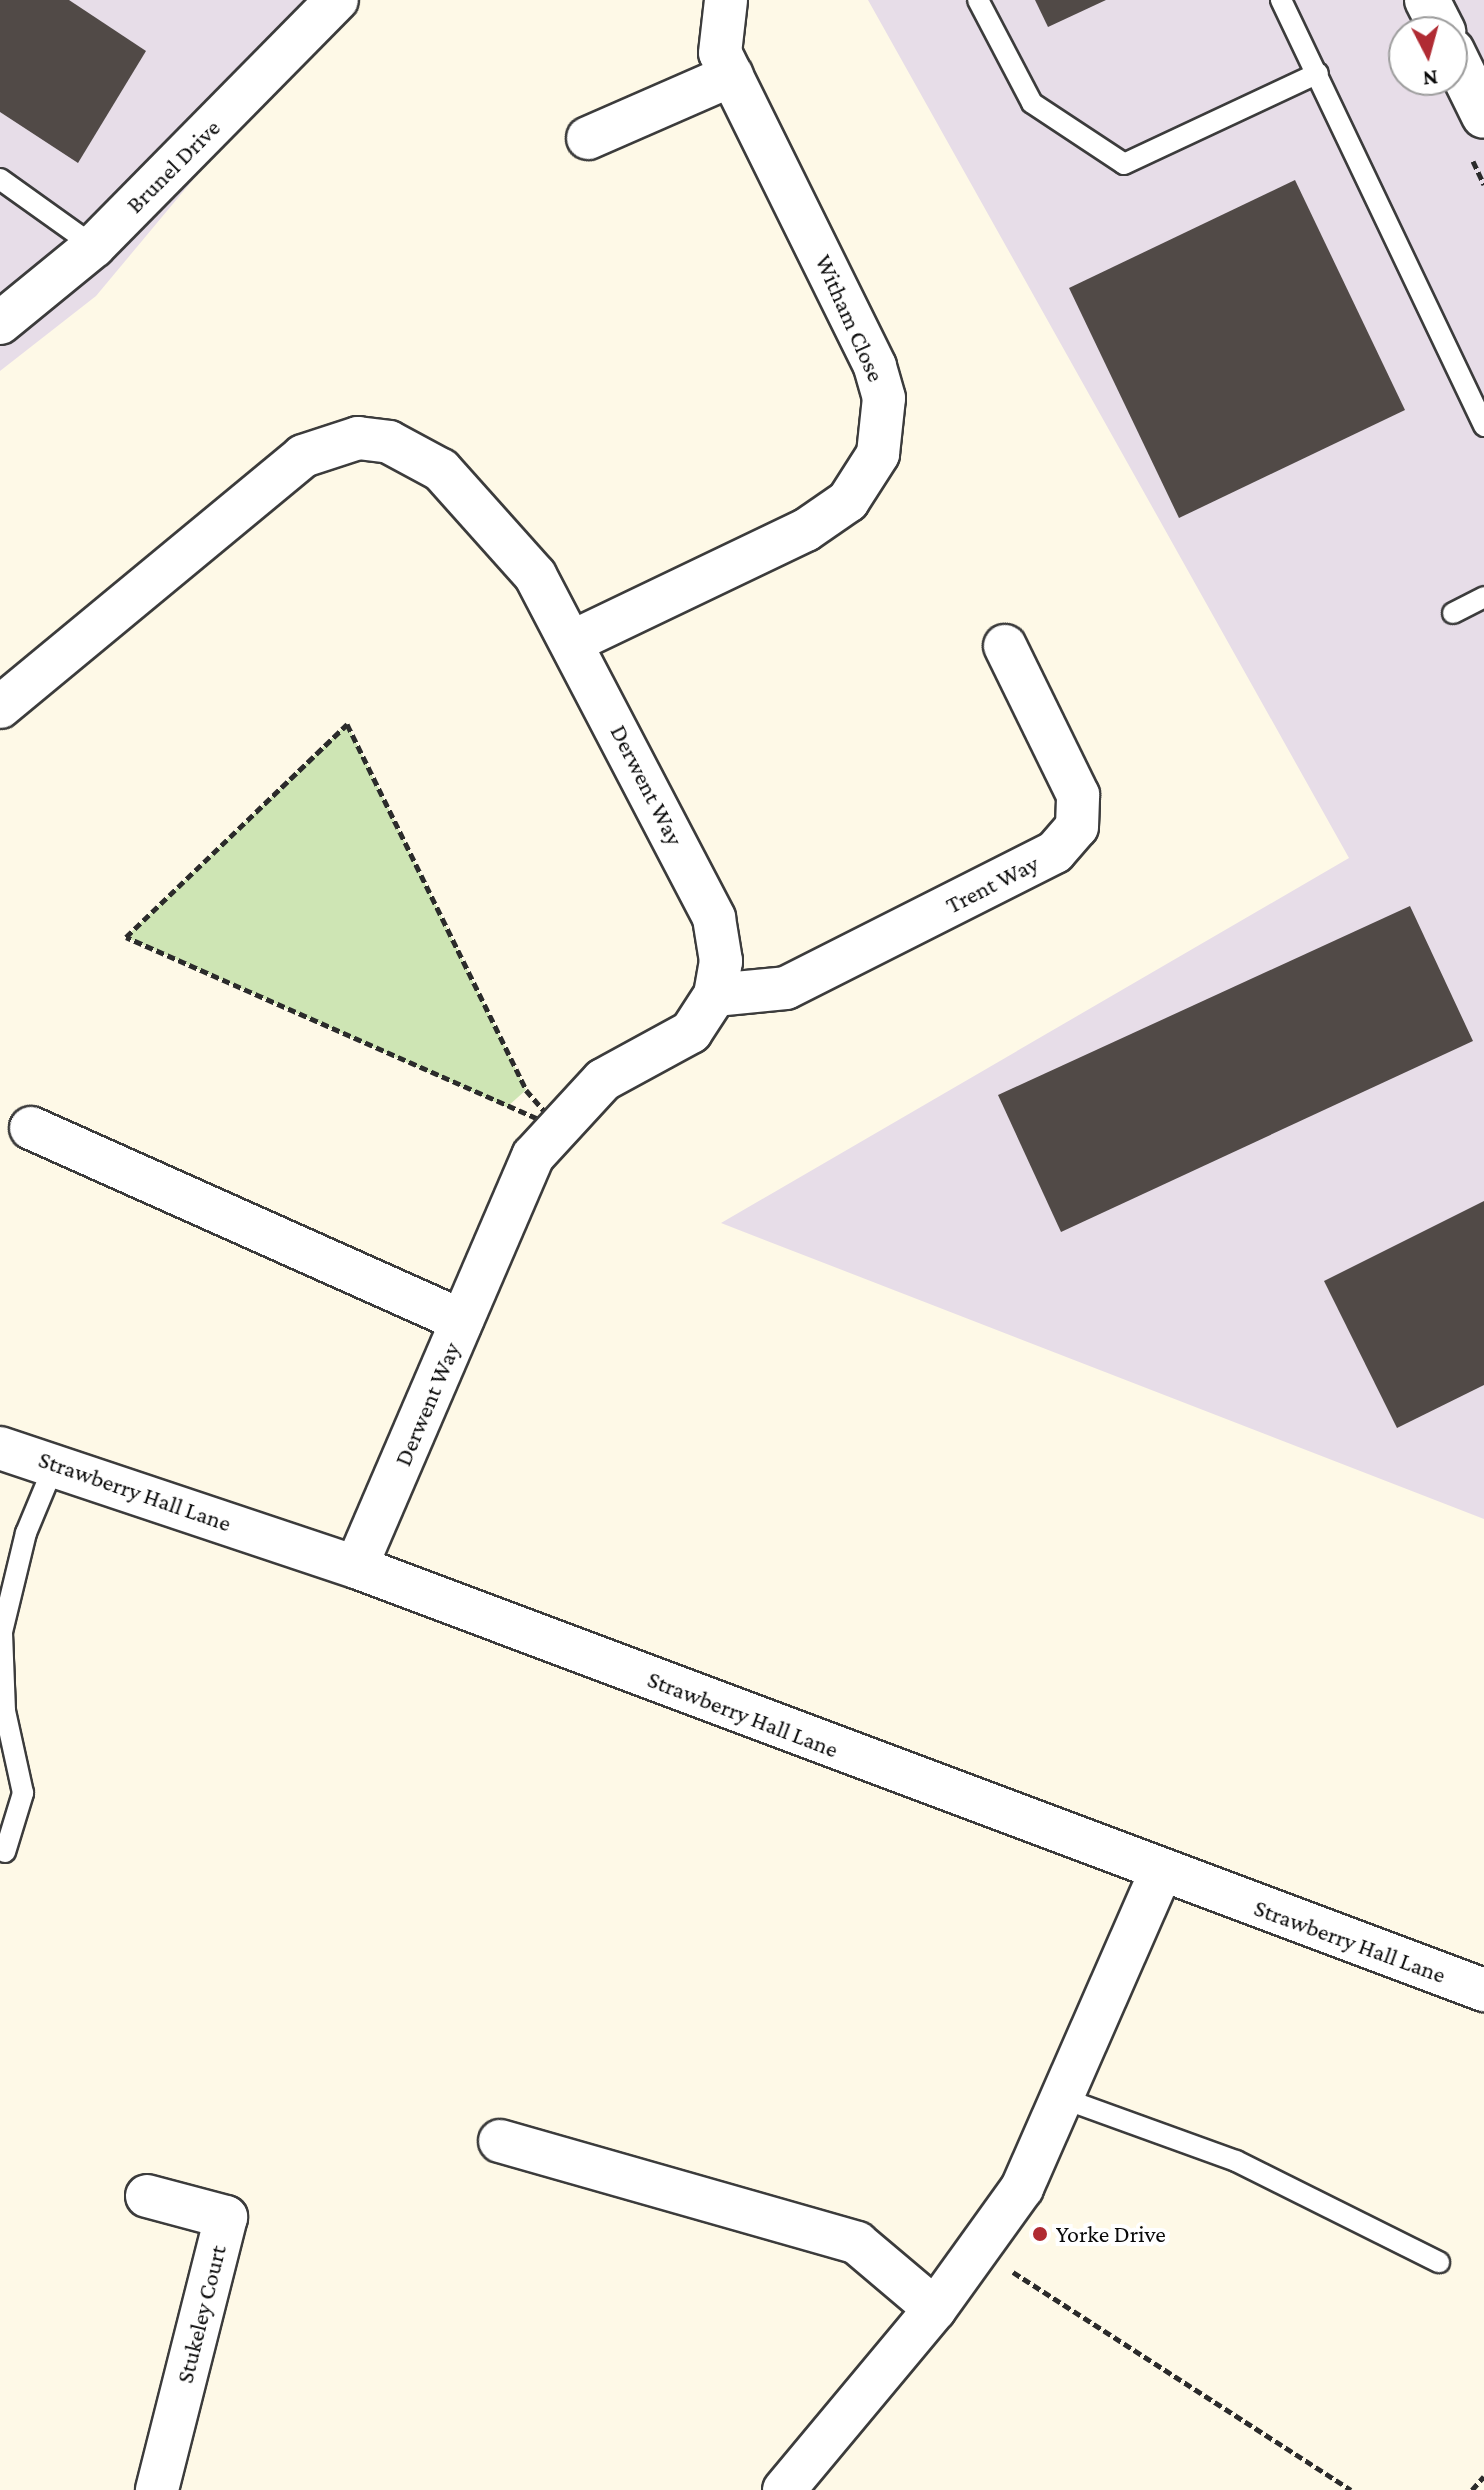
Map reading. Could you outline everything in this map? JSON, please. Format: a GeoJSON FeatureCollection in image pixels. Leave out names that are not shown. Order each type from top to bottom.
{"type":"FeatureCollection","features":[{"type":"Feature","properties":{"kind":"street","name":"Brunel Drive"},"geometry":{"type":"LineString","coordinates":[[0,323],[94,246],[337,0]]}},
{"type":"Feature","properties":{"kind":"street","name":"Witham Close"},"geometry":{"type":"LineString","coordinates":[[574,641],[806,530],[848,501],[878,454],[884,398],[875,366],[732,75],[718,30],[726,0]]}},
{"type":"Feature","properties":{"kind":"street"},"geometry":{"type":"LineString","coordinates":[[588,138],[732,75]]}},
{"type":"Feature","properties":{"kind":"street"},"geometry":{"type":"LineString","coordinates":[[1468,84],[1484,116]]}},
{"type":"Feature","properties":{"kind":"street","name":"Derwent Way"},"geometry":{"type":"LineString","coordinates":[[0,707],[303,456],[358,438],[416,454],[472,499],[535,575],[574,641],[714,918],[721,961],[715,995],[691,1032],[603,1080],[533,1156],[356,1567]]}},
{"type":"Feature","properties":{"kind":"street","name":"Trent Way"},"geometry":{"type":"LineString","coordinates":[[715,995],[786,988],[1055,852],[1077,827],[1078,795],[1005,646]]}},
{"type":"Feature","properties":{"kind":"street"},"geometry":{"type":"LineString","coordinates":[[31,1128],[462,1321]]}},
{"type":"Feature","properties":{"kind":"street","name":"Strawberry Hall Lane"},"geometry":{"type":"LineString","coordinates":[[0,1448],[56,1461],[356,1567],[1160,1873],[1484,1990]]}},
{"type":"Feature","properties":{"kind":"street"},"geometry":{"type":"LineString","coordinates":[[784,2490],[935,2309],[1022,2188],[1160,1873]]}},
{"type":"Feature","properties":{"kind":"street"},"geometry":{"type":"LineString","coordinates":[[500,2141],[857,2243],[935,2309]]}},
{"type":"Feature","properties":{"kind":"street","name":"Stukeley Court"},"geometry":{"type":"LineString","coordinates":[[147,2196],[226,2217],[157,2490]]}},
{"type":"Feature","properties":{"kind":"lane"},"geometry":{"type":"LineString","coordinates":[[978,0],[1032,103],[1124,164],[1318,73]]}},
{"type":"Feature","properties":{"kind":"lane"},"geometry":{"type":"LineString","coordinates":[[1281,0],[1484,426]]}},
{"type":"Feature","properties":{"kind":"lane"},"geometry":{"type":"LineString","coordinates":[[0,179],[94,246]]}},
{"type":"Feature","properties":{"kind":"lane"},"geometry":{"type":"LineString","coordinates":[[1453,613],[1484,597]]}},
{"type":"Feature","properties":{"kind":"lane"},"geometry":{"type":"LineString","coordinates":[[5,1852],[23,1793],[5,1711],[2,1632],[26,1533],[56,1461]]}},
{"type":"Feature","properties":{"kind":"lane"},"geometry":{"type":"LineString","coordinates":[[1062,2098],[1236,2161],[1439,2262]]}},
{"type":"Feature","properties":{"kind":"path"},"geometry":{"type":"LineString","coordinates":[[347,724],[526,1090],[559,1128],[507,1107],[126,937],[347,724]]}},
{"type":"Feature","properties":{"kind":"path"},"geometry":{"type":"LineString","coordinates":[[978,2250],[1351,2490]]}},
{"type":"Feature","properties":{"kind":"path"},"geometry":{"type":"LineString","coordinates":[[1472,2490],[1484,2476]]}},
{"type":"Feature","properties":{"kind":"shaded area"},"geometry":{"type":"Polygon","coordinates":[[[0,0],[343,0],[96,296],[0,371],[0,0]]]}},
{"type":"Feature","properties":{"kind":"shaded area"},"geometry":{"type":"Polygon","coordinates":[[[868,0],[1484,0],[1484,1519],[721,1223],[1349,858],[868,0]]]}},
{"type":"Feature","properties":{"kind":"green space"},"geometry":{"type":"Polygon","coordinates":[[[347,724],[526,1090],[507,1107],[126,937],[347,724]]]}},
{"type":"Feature","properties":{"kind":"building"},"geometry":{"type":"Polygon","coordinates":[[[0,0],[69,0],[146,51],[78,163],[0,112],[0,0]]]}},
{"type":"Feature","properties":{"kind":"building"},"geometry":{"type":"Polygon","coordinates":[[[1035,0],[1106,0],[1048,27],[1035,0]]]}},
{"type":"Feature","properties":{"kind":"building"},"geometry":{"type":"Polygon","coordinates":[[[1295,180],[1405,410],[1179,518],[1069,288],[1295,180]]]}},
{"type":"Feature","properties":{"kind":"building"},"geometry":{"type":"Polygon","coordinates":[[[1410,906],[1473,1041],[1061,1232],[998,1095],[1410,906]]]}},
{"type":"Feature","properties":{"kind":"building"},"geometry":{"type":"Polygon","coordinates":[[[1484,1201],[1484,1385],[1397,1428],[1324,1281],[1484,1201]]]}},
{"type":"Feature","properties":{"kind":"place","name":"Yorke Drive"},"geometry":{"type":"Point","coordinates":[1040,2234]}}]}
